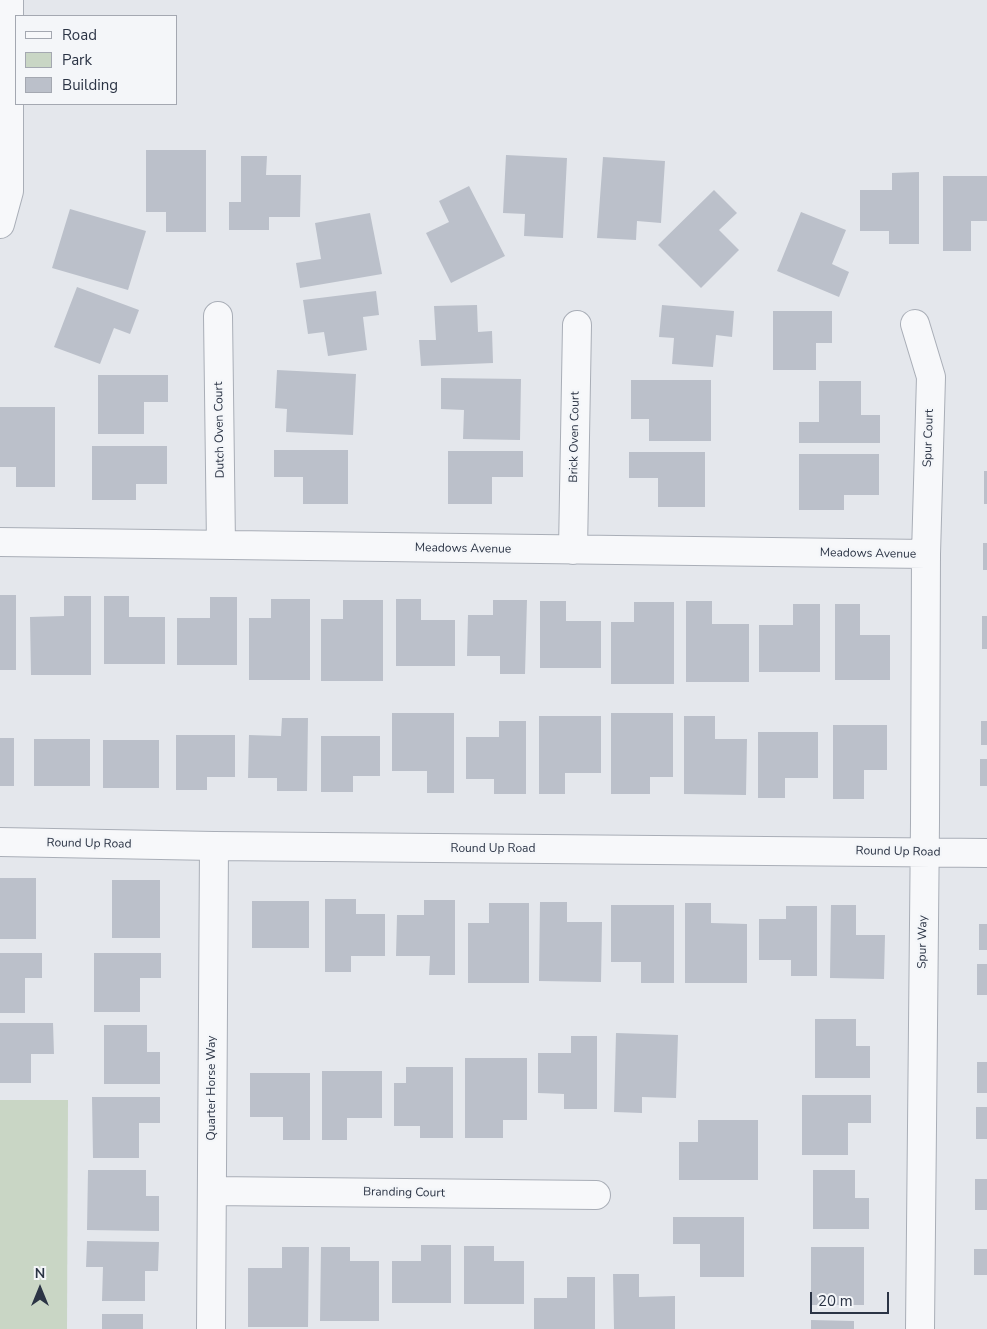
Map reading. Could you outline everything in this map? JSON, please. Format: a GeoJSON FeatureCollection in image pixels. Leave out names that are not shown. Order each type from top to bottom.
{"type":"FeatureCollection","features":[{"type":"Feature","properties":{"kind":"street"},"geometry":{"type":"LineString","coordinates":[[0,224],[9,191],[8,0]]}},
{"type":"Feature","properties":{"kind":"street","name":"Dutch Oven Court"},"geometry":{"type":"LineString","coordinates":[[218,316],[221,545]]}},
{"type":"Feature","properties":{"kind":"street","name":"Spur Court"},"geometry":{"type":"LineString","coordinates":[[915,324],[931,377],[926,554]]}},
{"type":"Feature","properties":{"kind":"street","name":"Brick Oven Court"},"geometry":{"type":"LineString","coordinates":[[573,550],[577,325]]}},
{"type":"Feature","properties":{"kind":"street","name":"Meadows Avenue"},"geometry":{"type":"LineString","coordinates":[[0,542],[926,554]]}},
{"type":"Feature","properties":{"kind":"street","name":"Spur Way"},"geometry":{"type":"LineString","coordinates":[[920,1329],[926,554]]}},
{"type":"Feature","properties":{"kind":"street","name":"Round Up Road"},"geometry":{"type":"LineString","coordinates":[[0,842],[214,846],[987,852]]}},
{"type":"Feature","properties":{"kind":"street","name":"Quarter Horse Way"},"geometry":{"type":"LineString","coordinates":[[211,1329],[214,846]]}},
{"type":"Feature","properties":{"kind":"street","name":"Branding Court"},"geometry":{"type":"LineString","coordinates":[[212,1191],[596,1195]]}},
{"type":"Feature","properties":{"kind":"green space"},"geometry":{"type":"Polygon","coordinates":[[[0,1100],[68,1100],[67,1329],[0,1329],[0,1100]]]}},
{"type":"Feature","properties":{"kind":"building"},"geometry":{"type":"Polygon","coordinates":[[[146,150],[206,150],[206,232],[166,232],[166,212],[146,212],[146,150]]]}},
{"type":"Feature","properties":{"kind":"building"},"geometry":{"type":"Polygon","coordinates":[[[506,155],[567,158],[563,238],[524,236],[525,214],[503,213],[506,155]]]}},
{"type":"Feature","properties":{"kind":"building"},"geometry":{"type":"Polygon","coordinates":[[[241,156],[267,156],[266,175],[301,175],[300,217],[269,217],[269,230],[229,230],[229,202],[241,202],[241,156]]]}},
{"type":"Feature","properties":{"kind":"building"},"geometry":{"type":"Polygon","coordinates":[[[603,157],[665,161],[661,223],[637,221],[636,240],[597,238],[603,157]]]}},
{"type":"Feature","properties":{"kind":"building"},"geometry":{"type":"Polygon","coordinates":[[[919,172],[919,244],[889,244],[889,231],[860,231],[860,190],[892,190],[892,173],[919,172]]]}},
{"type":"Feature","properties":{"kind":"building"},"geometry":{"type":"Polygon","coordinates":[[[943,176],[987,176],[987,221],[971,221],[971,251],[943,251],[943,176]]]}},
{"type":"Feature","properties":{"kind":"building"},"geometry":{"type":"Polygon","coordinates":[[[469,186],[505,256],[451,283],[426,233],[449,222],[439,201],[469,186]]]}},
{"type":"Feature","properties":{"kind":"building"},"geometry":{"type":"Polygon","coordinates":[[[714,190],[737,213],[719,230],[739,250],[701,288],[658,245],[714,190]]]}},
{"type":"Feature","properties":{"kind":"building"},"geometry":{"type":"Polygon","coordinates":[[[70,209],[146,231],[128,290],[52,268],[70,209]]]}},
{"type":"Feature","properties":{"kind":"building"},"geometry":{"type":"Polygon","coordinates":[[[801,212],[846,230],[832,264],[849,272],[839,297],[777,271],[801,212]]]}},
{"type":"Feature","properties":{"kind":"building"},"geometry":{"type":"Polygon","coordinates":[[[370,213],[382,274],[300,288],[296,263],[321,259],[315,223],[370,213]]]}},
{"type":"Feature","properties":{"kind":"building"},"geometry":{"type":"Polygon","coordinates":[[[77,287],[139,310],[130,334],[114,328],[100,364],[54,347],[77,287]]]}},
{"type":"Feature","properties":{"kind":"building"},"geometry":{"type":"Polygon","coordinates":[[[376,291],[379,315],[363,317],[367,350],[328,356],[324,332],[308,334],[303,300],[376,291]]]}},
{"type":"Feature","properties":{"kind":"building"},"geometry":{"type":"Polygon","coordinates":[[[477,305],[478,332],[492,331],[493,363],[421,366],[419,340],[436,340],[434,306],[477,305]]]}},
{"type":"Feature","properties":{"kind":"building"},"geometry":{"type":"Polygon","coordinates":[[[662,305],[734,311],[732,337],[716,335],[713,367],[672,364],[674,338],[659,337],[662,305]]]}},
{"type":"Feature","properties":{"kind":"building"},"geometry":{"type":"Polygon","coordinates":[[[773,311],[832,311],[832,343],[816,343],[816,370],[773,370],[773,311]]]}},
{"type":"Feature","properties":{"kind":"building"},"geometry":{"type":"Polygon","coordinates":[[[277,370],[356,374],[353,435],[286,432],[287,409],[275,408],[277,370]]]}},
{"type":"Feature","properties":{"kind":"building"},"geometry":{"type":"Polygon","coordinates":[[[98,375],[168,375],[168,402],[144,402],[144,434],[98,434],[98,375]]]}},
{"type":"Feature","properties":{"kind":"building"},"geometry":{"type":"Polygon","coordinates":[[[441,378],[521,379],[520,440],[463,439],[464,410],[441,409],[441,378]]]}},
{"type":"Feature","properties":{"kind":"building"},"geometry":{"type":"Polygon","coordinates":[[[631,380],[711,380],[711,441],[649,441],[649,419],[631,419],[631,380]]]}},
{"type":"Feature","properties":{"kind":"building"},"geometry":{"type":"Polygon","coordinates":[[[819,381],[861,381],[861,415],[880,415],[880,443],[799,443],[799,422],[819,422],[819,381]]]}},
{"type":"Feature","properties":{"kind":"building"},"geometry":{"type":"Polygon","coordinates":[[[0,407],[55,407],[55,487],[16,487],[16,467],[0,467],[0,407]]]}},
{"type":"Feature","properties":{"kind":"building"},"geometry":{"type":"Polygon","coordinates":[[[92,446],[167,446],[167,484],[136,484],[136,500],[92,500],[92,446]]]}},
{"type":"Feature","properties":{"kind":"building"},"geometry":{"type":"Polygon","coordinates":[[[274,450],[348,450],[348,504],[303,504],[303,477],[274,477],[274,450]]]}},
{"type":"Feature","properties":{"kind":"building"},"geometry":{"type":"Polygon","coordinates":[[[448,451],[523,451],[523,477],[492,477],[492,504],[448,504],[448,451]]]}},
{"type":"Feature","properties":{"kind":"building"},"geometry":{"type":"Polygon","coordinates":[[[629,452],[705,452],[705,507],[658,507],[658,478],[629,478],[629,452]]]}},
{"type":"Feature","properties":{"kind":"building"},"geometry":{"type":"Polygon","coordinates":[[[799,454],[879,454],[879,495],[844,495],[844,510],[799,510],[799,454]]]}},
{"type":"Feature","properties":{"kind":"building"},"geometry":{"type":"Polygon","coordinates":[[[984,471],[987,471],[987,504],[984,504],[984,471]]]}},
{"type":"Feature","properties":{"kind":"building"},"geometry":{"type":"Polygon","coordinates":[[[983,543],[987,543],[987,570],[983,570],[983,543]]]}},
{"type":"Feature","properties":{"kind":"building"},"geometry":{"type":"Polygon","coordinates":[[[0,595],[16,595],[16,670],[0,670],[0,595]]]}},
{"type":"Feature","properties":{"kind":"building"},"geometry":{"type":"Polygon","coordinates":[[[64,596],[91,596],[91,675],[31,675],[30,617],[64,616],[64,596]]]}},
{"type":"Feature","properties":{"kind":"building"},"geometry":{"type":"Polygon","coordinates":[[[104,596],[129,596],[129,617],[165,617],[165,664],[104,664],[104,596]]]}},
{"type":"Feature","properties":{"kind":"building"},"geometry":{"type":"Polygon","coordinates":[[[210,597],[237,597],[237,665],[177,665],[177,618],[210,618],[210,597]]]}},
{"type":"Feature","properties":{"kind":"building"},"geometry":{"type":"Polygon","coordinates":[[[271,599],[310,599],[310,680],[249,680],[249,618],[271,618],[271,599]]]}},
{"type":"Feature","properties":{"kind":"building"},"geometry":{"type":"Polygon","coordinates":[[[396,599],[421,599],[421,620],[455,620],[455,666],[396,666],[396,599]]]}},
{"type":"Feature","properties":{"kind":"building"},"geometry":{"type":"Polygon","coordinates":[[[343,600],[383,600],[383,681],[321,681],[321,619],[343,619],[343,600]]]}},
{"type":"Feature","properties":{"kind":"building"},"geometry":{"type":"Polygon","coordinates":[[[493,600],[527,600],[525,674],[500,674],[500,656],[467,656],[468,615],[493,615],[493,600]]]}},
{"type":"Feature","properties":{"kind":"building"},"geometry":{"type":"Polygon","coordinates":[[[540,601],[566,601],[566,621],[601,621],[601,668],[540,668],[540,601]]]}},
{"type":"Feature","properties":{"kind":"building"},"geometry":{"type":"Polygon","coordinates":[[[686,601],[712,601],[712,624],[749,624],[749,682],[686,682],[686,601]]]}},
{"type":"Feature","properties":{"kind":"building"},"geometry":{"type":"Polygon","coordinates":[[[634,602],[674,602],[674,684],[611,684],[611,622],[634,622],[634,602]]]}},
{"type":"Feature","properties":{"kind":"building"},"geometry":{"type":"Polygon","coordinates":[[[793,604],[820,604],[820,672],[759,672],[759,625],[793,625],[793,604]]]}},
{"type":"Feature","properties":{"kind":"building"},"geometry":{"type":"Polygon","coordinates":[[[835,604],[860,604],[860,635],[890,635],[890,680],[835,680],[835,604]]]}},
{"type":"Feature","properties":{"kind":"building"},"geometry":{"type":"Polygon","coordinates":[[[982,616],[987,616],[987,649],[982,649],[982,616]]]}},
{"type":"Feature","properties":{"kind":"building"},"geometry":{"type":"Polygon","coordinates":[[[392,713],[454,713],[454,793],[427,793],[427,771],[392,771],[392,713]]]}},
{"type":"Feature","properties":{"kind":"building"},"geometry":{"type":"Polygon","coordinates":[[[611,713],[673,713],[673,777],[650,777],[650,794],[611,794],[611,713]]]}},
{"type":"Feature","properties":{"kind":"building"},"geometry":{"type":"Polygon","coordinates":[[[539,716],[601,716],[601,773],[565,773],[565,794],[539,794],[539,716]]]}},
{"type":"Feature","properties":{"kind":"building"},"geometry":{"type":"Polygon","coordinates":[[[684,716],[715,716],[715,739],[747,739],[746,795],[684,794],[684,716]]]}},
{"type":"Feature","properties":{"kind":"building"},"geometry":{"type":"Polygon","coordinates":[[[282,718],[308,718],[307,791],[277,791],[277,778],[248,778],[249,735],[281,736],[282,718]]]}},
{"type":"Feature","properties":{"kind":"building"},"geometry":{"type":"Polygon","coordinates":[[[499,721],[526,721],[526,794],[494,794],[494,779],[466,779],[466,737],[499,737],[499,721]]]}},
{"type":"Feature","properties":{"kind":"building"},"geometry":{"type":"Polygon","coordinates":[[[981,721],[987,721],[987,745],[981,745],[981,721]]]}},
{"type":"Feature","properties":{"kind":"building"},"geometry":{"type":"Polygon","coordinates":[[[833,725],[887,725],[887,770],[864,770],[864,799],[833,799],[833,725]]]}},
{"type":"Feature","properties":{"kind":"building"},"geometry":{"type":"Polygon","coordinates":[[[758,732],[818,732],[818,778],[785,778],[785,798],[758,798],[758,732]]]}},
{"type":"Feature","properties":{"kind":"building"},"geometry":{"type":"Polygon","coordinates":[[[176,735],[235,735],[235,777],[207,777],[207,790],[176,790],[176,735]]]}},
{"type":"Feature","properties":{"kind":"building"},"geometry":{"type":"Polygon","coordinates":[[[321,736],[380,736],[380,776],[353,776],[353,792],[321,792],[321,736]]]}},
{"type":"Feature","properties":{"kind":"building"},"geometry":{"type":"Polygon","coordinates":[[[0,738],[14,738],[14,786],[0,786],[0,738]]]}},
{"type":"Feature","properties":{"kind":"building"},"geometry":{"type":"Polygon","coordinates":[[[34,739],[90,739],[90,786],[34,786],[34,739]]]}},
{"type":"Feature","properties":{"kind":"building"},"geometry":{"type":"Polygon","coordinates":[[[103,740],[159,740],[159,788],[103,788],[103,740]]]}},
{"type":"Feature","properties":{"kind":"building"},"geometry":{"type":"Polygon","coordinates":[[[980,759],[987,759],[987,786],[980,786],[980,759]]]}},
{"type":"Feature","properties":{"kind":"building"},"geometry":{"type":"Polygon","coordinates":[[[0,878],[36,878],[36,939],[0,939],[0,878]]]}},
{"type":"Feature","properties":{"kind":"building"},"geometry":{"type":"Polygon","coordinates":[[[112,880],[160,880],[160,938],[112,938],[112,880]]]}},
{"type":"Feature","properties":{"kind":"building"},"geometry":{"type":"Polygon","coordinates":[[[325,899],[356,899],[356,914],[385,914],[385,956],[351,956],[351,972],[325,972],[325,899]]]}},
{"type":"Feature","properties":{"kind":"building"},"geometry":{"type":"Polygon","coordinates":[[[424,900],[455,900],[455,975],[429,975],[430,956],[396,956],[397,915],[424,915],[424,900]]]}},
{"type":"Feature","properties":{"kind":"building"},"geometry":{"type":"Polygon","coordinates":[[[252,901],[309,901],[309,948],[252,948],[252,901]]]}},
{"type":"Feature","properties":{"kind":"building"},"geometry":{"type":"Polygon","coordinates":[[[540,902],[567,902],[567,922],[602,922],[601,982],[539,981],[540,902]]]}},
{"type":"Feature","properties":{"kind":"building"},"geometry":{"type":"Polygon","coordinates":[[[489,903],[529,903],[529,983],[468,983],[468,923],[489,923],[489,903]]]}},
{"type":"Feature","properties":{"kind":"building"},"geometry":{"type":"Polygon","coordinates":[[[685,903],[711,903],[711,923],[747,924],[747,983],[685,983],[685,903]]]}},
{"type":"Feature","properties":{"kind":"building"},"geometry":{"type":"Polygon","coordinates":[[[611,905],[674,905],[674,983],[641,983],[641,962],[611,962],[611,905]]]}},
{"type":"Feature","properties":{"kind":"building"},"geometry":{"type":"Polygon","coordinates":[[[831,905],[856,905],[856,935],[885,935],[884,979],[830,978],[831,905]]]}},
{"type":"Feature","properties":{"kind":"building"},"geometry":{"type":"Polygon","coordinates":[[[786,906],[817,906],[817,976],[791,976],[791,960],[759,960],[759,919],[786,919],[786,906]]]}},
{"type":"Feature","properties":{"kind":"building"},"geometry":{"type":"Polygon","coordinates":[[[979,924],[987,924],[987,950],[979,950],[979,924]]]}},
{"type":"Feature","properties":{"kind":"building"},"geometry":{"type":"Polygon","coordinates":[[[0,953],[42,953],[42,978],[25,978],[25,1013],[0,1013],[0,953]]]}},
{"type":"Feature","properties":{"kind":"building"},"geometry":{"type":"Polygon","coordinates":[[[94,953],[161,953],[161,978],[140,978],[140,1012],[94,1012],[94,953]]]}},
{"type":"Feature","properties":{"kind":"building"},"geometry":{"type":"Polygon","coordinates":[[[977,964],[987,964],[987,995],[977,995],[977,964]]]}},
{"type":"Feature","properties":{"kind":"building"},"geometry":{"type":"Polygon","coordinates":[[[815,1019],[856,1019],[856,1046],[870,1046],[870,1078],[815,1078],[815,1019]]]}},
{"type":"Feature","properties":{"kind":"building"},"geometry":{"type":"Polygon","coordinates":[[[0,1023],[53,1023],[54,1054],[31,1054],[31,1083],[0,1083],[0,1023]]]}},
{"type":"Feature","properties":{"kind":"building"},"geometry":{"type":"Polygon","coordinates":[[[104,1025],[147,1025],[147,1052],[160,1052],[160,1084],[104,1084],[104,1025]]]}},
{"type":"Feature","properties":{"kind":"building"},"geometry":{"type":"Polygon","coordinates":[[[616,1033],[678,1035],[676,1098],[642,1097],[642,1113],[614,1112],[616,1033]]]}},
{"type":"Feature","properties":{"kind":"building"},"geometry":{"type":"Polygon","coordinates":[[[571,1036],[597,1036],[597,1109],[564,1109],[564,1094],[538,1093],[538,1053],[571,1053],[571,1036]]]}},
{"type":"Feature","properties":{"kind":"building"},"geometry":{"type":"Polygon","coordinates":[[[465,1058],[527,1058],[527,1120],[503,1120],[503,1138],[465,1138],[465,1058]]]}},
{"type":"Feature","properties":{"kind":"building"},"geometry":{"type":"Polygon","coordinates":[[[977,1062],[987,1062],[987,1093],[977,1093],[977,1062]]]}},
{"type":"Feature","properties":{"kind":"building"},"geometry":{"type":"Polygon","coordinates":[[[406,1067],[453,1067],[453,1138],[420,1138],[420,1126],[394,1126],[394,1083],[406,1083],[406,1067]]]}},
{"type":"Feature","properties":{"kind":"building"},"geometry":{"type":"Polygon","coordinates":[[[322,1071],[382,1071],[382,1118],[347,1118],[347,1140],[322,1140],[322,1071]]]}},
{"type":"Feature","properties":{"kind":"building"},"geometry":{"type":"Polygon","coordinates":[[[250,1073],[310,1073],[310,1140],[283,1140],[283,1117],[250,1117],[250,1073]]]}},
{"type":"Feature","properties":{"kind":"building"},"geometry":{"type":"Polygon","coordinates":[[[802,1095],[871,1095],[871,1123],[848,1123],[848,1155],[802,1155],[802,1095]]]}},
{"type":"Feature","properties":{"kind":"building"},"geometry":{"type":"Polygon","coordinates":[[[92,1097],[160,1097],[160,1123],[139,1123],[139,1158],[93,1158],[92,1097]]]}},
{"type":"Feature","properties":{"kind":"building"},"geometry":{"type":"Polygon","coordinates":[[[976,1107],[987,1107],[987,1139],[976,1139],[976,1107]]]}},
{"type":"Feature","properties":{"kind":"building"},"geometry":{"type":"Polygon","coordinates":[[[698,1120],[758,1120],[758,1180],[679,1180],[679,1142],[698,1142],[698,1120]]]}},
{"type":"Feature","properties":{"kind":"building"},"geometry":{"type":"Polygon","coordinates":[[[88,1170],[146,1170],[146,1196],[159,1196],[159,1231],[87,1230],[88,1170]]]}},
{"type":"Feature","properties":{"kind":"building"},"geometry":{"type":"Polygon","coordinates":[[[813,1170],[855,1170],[855,1198],[869,1198],[869,1229],[813,1229],[813,1170]]]}},
{"type":"Feature","properties":{"kind":"building"},"geometry":{"type":"Polygon","coordinates":[[[975,1179],[987,1179],[987,1210],[975,1210],[975,1179]]]}},
{"type":"Feature","properties":{"kind":"building"},"geometry":{"type":"Polygon","coordinates":[[[673,1217],[744,1217],[744,1277],[700,1277],[700,1244],[673,1244],[673,1217]]]}},
{"type":"Feature","properties":{"kind":"building"},"geometry":{"type":"Polygon","coordinates":[[[87,1241],[159,1242],[158,1271],[145,1271],[145,1301],[102,1301],[103,1267],[86,1267],[87,1241]]]}},
{"type":"Feature","properties":{"kind":"building"},"geometry":{"type":"Polygon","coordinates":[[[421,1245],[451,1245],[451,1303],[392,1303],[392,1261],[421,1261],[421,1245]]]}},
{"type":"Feature","properties":{"kind":"building"},"geometry":{"type":"Polygon","coordinates":[[[464,1246],[494,1246],[494,1261],[524,1261],[524,1304],[464,1304],[464,1246]]]}},
{"type":"Feature","properties":{"kind":"building"},"geometry":{"type":"Polygon","coordinates":[[[282,1247],[309,1247],[308,1327],[248,1327],[248,1268],[282,1268],[282,1247]]]}},
{"type":"Feature","properties":{"kind":"building"},"geometry":{"type":"Polygon","coordinates":[[[321,1247],[350,1247],[350,1261],[379,1261],[379,1321],[320,1321],[321,1247]]]}},
{"type":"Feature","properties":{"kind":"building"},"geometry":{"type":"Polygon","coordinates":[[[811,1247],[864,1247],[864,1305],[811,1305],[811,1247]]]}},
{"type":"Feature","properties":{"kind":"building"},"geometry":{"type":"Polygon","coordinates":[[[974,1249],[987,1249],[987,1275],[974,1275],[974,1249]]]}},
{"type":"Feature","properties":{"kind":"building"},"geometry":{"type":"Polygon","coordinates":[[[613,1274],[639,1274],[639,1297],[675,1296],[675,1329],[614,1329],[613,1274]]]}},
{"type":"Feature","properties":{"kind":"building"},"geometry":{"type":"Polygon","coordinates":[[[567,1277],[595,1277],[595,1329],[534,1329],[534,1298],[567,1298],[567,1277]]]}},
{"type":"Feature","properties":{"kind":"building"},"geometry":{"type":"Polygon","coordinates":[[[102,1314],[143,1314],[143,1329],[102,1329],[102,1314]]]}},
{"type":"Feature","properties":{"kind":"building"},"geometry":{"type":"Polygon","coordinates":[[[811,1320],[854,1321],[854,1329],[811,1329],[811,1320]]]}}]}
